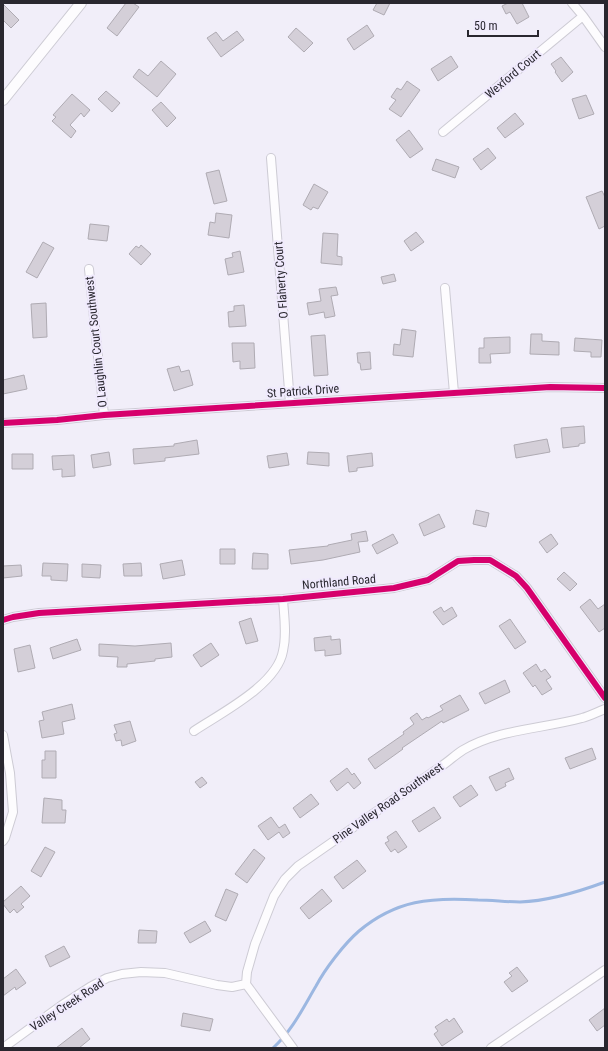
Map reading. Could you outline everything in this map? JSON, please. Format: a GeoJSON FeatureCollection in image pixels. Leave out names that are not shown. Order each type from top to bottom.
{"type":"FeatureCollection","features":[{"type":"Feature","properties":{"kind":"street"},"geometry":{"type":"LineString","coordinates":[[3,100],[81,3]]}},
{"type":"Feature","properties":{"kind":"street"},"geometry":{"type":"LineString","coordinates":[[572,3],[605,47]]}},
{"type":"Feature","properties":{"kind":"street","name":"Wexford Court"},"geometry":{"type":"LineString","coordinates":[[443,132],[583,16]]}},
{"type":"Feature","properties":{"kind":"street","name":"O Flaherty Court"},"geometry":{"type":"LineString","coordinates":[[271,158],[290,403]]}},
{"type":"Feature","properties":{"kind":"street","name":"O Laughlin Court Southwest"},"geometry":{"type":"LineString","coordinates":[[89,270],[104,415]]}},
{"type":"Feature","properties":{"kind":"street"},"geometry":{"type":"LineString","coordinates":[[445,288],[454,393]]}},
{"type":"Feature","properties":{"kind":"street","name":"St Patrick Drive"},"geometry":{"type":"LineString","coordinates":[[3,423],[57,420],[104,415],[454,393],[550,388],[605,388]]}},
{"type":"Feature","properties":{"kind":"street","name":"Northland Road"},"geometry":{"type":"LineString","coordinates":[[3,620],[39,613],[283,599],[394,588],[428,580],[458,561],[490,560],[516,576],[527,588],[605,698]]}},
{"type":"Feature","properties":{"kind":"street"},"geometry":{"type":"LineString","coordinates":[[194,732],[266,682],[275,670],[283,652],[285,632],[283,599]]}},
{"type":"Feature","properties":{"kind":"street","name":"Pine Valley Road Southwest"},"geometry":{"type":"LineString","coordinates":[[246,984],[247,972],[255,944],[274,896],[285,879],[298,866],[462,750],[484,740],[533,727],[584,718],[605,709]]}},
{"type":"Feature","properties":{"kind":"street"},"geometry":{"type":"LineString","coordinates":[[3,735],[10,773],[13,812],[3,841]]}},
{"type":"Feature","properties":{"kind":"street"},"geometry":{"type":"LineString","coordinates":[[491,1048],[605,970]]}},
{"type":"Feature","properties":{"kind":"street","name":"Valley Creek Road"},"geometry":{"type":"LineString","coordinates":[[3,1048],[62,1005],[90,987],[107,978],[122,974],[141,972],[166,973],[217,985],[232,987],[246,984]]}},
{"type":"Feature","properties":{"kind":"street"},"geometry":{"type":"LineString","coordinates":[[246,984],[293,1048]]}},
{"type":"Feature","properties":{"kind":"building"},"geometry":{"type":"Polygon","coordinates":[[[126,3],[133,3],[139,7],[117,36],[107,28],[126,3]]]}},
{"type":"Feature","properties":{"kind":"building"},"geometry":{"type":"Polygon","coordinates":[[[377,3],[390,3],[384,15],[373,10],[377,3]]]}},
{"type":"Feature","properties":{"kind":"building"},"geometry":{"type":"Polygon","coordinates":[[[508,3],[522,3],[529,17],[517,24],[510,12],[506,14],[502,6],[508,3]]]}},
{"type":"Feature","properties":{"kind":"building"},"geometry":{"type":"Polygon","coordinates":[[[3,4],[19,20],[11,28],[3,20],[3,4]]]}},
{"type":"Feature","properties":{"kind":"building"},"geometry":{"type":"Polygon","coordinates":[[[367,25],[374,36],[354,50],[347,39],[367,25]]]}},
{"type":"Feature","properties":{"kind":"building"},"geometry":{"type":"Polygon","coordinates":[[[296,28],[313,43],[304,52],[288,37],[296,28]]]}},
{"type":"Feature","properties":{"kind":"building"},"geometry":{"type":"Polygon","coordinates":[[[237,31],[244,40],[221,57],[207,38],[216,32],[223,41],[237,31]]]}},
{"type":"Feature","properties":{"kind":"building"},"geometry":{"type":"Polygon","coordinates":[[[451,56],[458,67],[438,81],[431,69],[451,56]]]}},
{"type":"Feature","properties":{"kind":"building"},"geometry":{"type":"Polygon","coordinates":[[[561,57],[573,72],[562,82],[551,64],[561,57]]]}},
{"type":"Feature","properties":{"kind":"building"},"geometry":{"type":"Polygon","coordinates":[[[161,61],[176,74],[157,97],[133,77],[139,69],[148,76],[161,61]]]}},
{"type":"Feature","properties":{"kind":"building"},"geometry":{"type":"Polygon","coordinates":[[[407,81],[420,90],[401,117],[389,109],[396,100],[391,97],[397,88],[401,90],[407,81]]]}},
{"type":"Feature","properties":{"kind":"building"},"geometry":{"type":"Polygon","coordinates":[[[106,91],[120,103],[112,112],[98,99],[106,91]]]}},
{"type":"Feature","properties":{"kind":"building"},"geometry":{"type":"Polygon","coordinates":[[[72,94],[90,110],[84,117],[81,113],[70,125],[76,131],[71,138],[52,121],[56,117],[53,115],[72,94]]]}},
{"type":"Feature","properties":{"kind":"building"},"geometry":{"type":"Polygon","coordinates":[[[586,95],[594,114],[579,119],[572,99],[586,95]]]}},
{"type":"Feature","properties":{"kind":"building"},"geometry":{"type":"Polygon","coordinates":[[[161,102],[176,118],[167,127],[152,110],[161,102]]]}},
{"type":"Feature","properties":{"kind":"building"},"geometry":{"type":"Polygon","coordinates":[[[515,113],[524,124],[505,138],[497,128],[515,113]]]}},
{"type":"Feature","properties":{"kind":"building"},"geometry":{"type":"Polygon","coordinates":[[[409,130],[423,149],[410,158],[396,140],[409,130]]]}},
{"type":"Feature","properties":{"kind":"building"},"geometry":{"type":"Polygon","coordinates":[[[488,148],[496,158],[481,170],[473,159],[488,148]]]}},
{"type":"Feature","properties":{"kind":"building"},"geometry":{"type":"Polygon","coordinates":[[[436,159],[459,167],[455,178],[432,170],[436,159]]]}},
{"type":"Feature","properties":{"kind":"building"},"geometry":{"type":"Polygon","coordinates":[[[219,170],[227,201],[214,204],[206,173],[219,170]]]}},
{"type":"Feature","properties":{"kind":"building"},"geometry":{"type":"Polygon","coordinates":[[[314,184],[328,192],[318,209],[313,207],[311,210],[303,205],[314,184]]]}},
{"type":"Feature","properties":{"kind":"building"},"geometry":{"type":"Polygon","coordinates":[[[602,191],[605,197],[605,226],[599,229],[586,197],[602,191]]]}},
{"type":"Feature","properties":{"kind":"building"},"geometry":{"type":"Polygon","coordinates":[[[216,213],[232,215],[229,238],[208,235],[210,222],[215,223],[216,213]]]}},
{"type":"Feature","properties":{"kind":"building"},"geometry":{"type":"Polygon","coordinates":[[[90,224],[109,226],[107,241],[88,239],[90,224]]]}},
{"type":"Feature","properties":{"kind":"building"},"geometry":{"type":"Polygon","coordinates":[[[416,232],[424,242],[411,251],[404,241],[416,232]]]}},
{"type":"Feature","properties":{"kind":"building"},"geometry":{"type":"Polygon","coordinates":[[[323,233],[338,234],[337,256],[342,257],[342,265],[321,263],[323,233]]]}},
{"type":"Feature","properties":{"kind":"building"},"geometry":{"type":"Polygon","coordinates":[[[43,242],[54,248],[37,278],[26,272],[43,242]]]}},
{"type":"Feature","properties":{"kind":"building"},"geometry":{"type":"Polygon","coordinates":[[[141,245],[151,254],[141,265],[129,254],[136,246],[139,248],[141,245]]]}},
{"type":"Feature","properties":{"kind":"building"},"geometry":{"type":"Polygon","coordinates":[[[240,251],[244,272],[228,275],[225,259],[233,257],[232,253],[240,251]]]}},
{"type":"Feature","properties":{"kind":"building"},"geometry":{"type":"Polygon","coordinates":[[[394,274],[396,281],[383,284],[381,277],[394,274]]]}},
{"type":"Feature","properties":{"kind":"building"},"geometry":{"type":"Polygon","coordinates":[[[336,287],[338,295],[331,296],[335,316],[325,318],[324,312],[309,315],[307,303],[321,301],[319,289],[336,287]]]}},
{"type":"Feature","properties":{"kind":"building"},"geometry":{"type":"Polygon","coordinates":[[[46,303],[47,337],[33,338],[31,304],[46,303]]]}},
{"type":"Feature","properties":{"kind":"building"},"geometry":{"type":"Polygon","coordinates":[[[244,305],[246,326],[229,327],[228,312],[234,311],[234,306],[244,305]]]}},
{"type":"Feature","properties":{"kind":"building"},"geometry":{"type":"Polygon","coordinates":[[[402,329],[416,331],[413,357],[393,355],[394,344],[400,345],[402,329]]]}},
{"type":"Feature","properties":{"kind":"building"},"geometry":{"type":"Polygon","coordinates":[[[531,334],[542,334],[542,341],[559,342],[559,355],[530,354],[531,334]]]}},
{"type":"Feature","properties":{"kind":"building"},"geometry":{"type":"Polygon","coordinates":[[[325,335],[328,375],[314,376],[311,336],[325,335]]]}},
{"type":"Feature","properties":{"kind":"building"},"geometry":{"type":"Polygon","coordinates":[[[510,337],[510,353],[490,354],[491,363],[479,363],[479,348],[484,348],[484,338],[510,337]]]}},
{"type":"Feature","properties":{"kind":"building"},"geometry":{"type":"Polygon","coordinates":[[[575,338],[602,340],[601,357],[591,357],[591,352],[574,351],[575,338]]]}},
{"type":"Feature","properties":{"kind":"building"},"geometry":{"type":"Polygon","coordinates":[[[232,343],[254,343],[255,368],[240,369],[240,361],[233,362],[232,343]]]}},
{"type":"Feature","properties":{"kind":"building"},"geometry":{"type":"Polygon","coordinates":[[[370,352],[371,369],[361,370],[360,363],[358,363],[357,353],[370,352]]]}},
{"type":"Feature","properties":{"kind":"building"},"geometry":{"type":"Polygon","coordinates":[[[179,366],[181,372],[189,370],[193,385],[174,391],[167,369],[179,366]]]}},
{"type":"Feature","properties":{"kind":"building"},"geometry":{"type":"Polygon","coordinates":[[[24,375],[27,389],[3,394],[3,380],[24,375]]]}},
{"type":"Feature","properties":{"kind":"building"},"geometry":{"type":"Polygon","coordinates":[[[584,426],[585,443],[579,444],[579,446],[563,448],[561,428],[584,426]]]}},
{"type":"Feature","properties":{"kind":"building"},"geometry":{"type":"Polygon","coordinates":[[[547,439],[550,452],[516,458],[514,445],[547,439]]]}},
{"type":"Feature","properties":{"kind":"building"},"geometry":{"type":"Polygon","coordinates":[[[197,440],[199,454],[165,458],[165,461],[134,464],[133,449],[174,446],[174,444],[197,440]]]}},
{"type":"Feature","properties":{"kind":"building"},"geometry":{"type":"Polygon","coordinates":[[[109,452],[111,465],[93,468],[91,455],[109,452]]]}},
{"type":"Feature","properties":{"kind":"building"},"geometry":{"type":"Polygon","coordinates":[[[308,452],[329,453],[329,466],[307,464],[308,452]]]}},
{"type":"Feature","properties":{"kind":"building"},"geometry":{"type":"Polygon","coordinates":[[[287,453],[289,465],[269,468],[267,456],[287,453]]]}},
{"type":"Feature","properties":{"kind":"building"},"geometry":{"type":"Polygon","coordinates":[[[372,453],[373,466],[357,468],[357,471],[349,472],[347,456],[372,453]]]}},
{"type":"Feature","properties":{"kind":"building"},"geometry":{"type":"Polygon","coordinates":[[[12,454],[33,454],[33,469],[12,469],[12,454]]]}},
{"type":"Feature","properties":{"kind":"building"},"geometry":{"type":"Polygon","coordinates":[[[74,455],[75,476],[62,477],[62,469],[53,470],[52,456],[74,455]]]}},
{"type":"Feature","properties":{"kind":"building"},"geometry":{"type":"Polygon","coordinates":[[[476,510],[489,513],[486,527],[473,524],[476,510]]]}},
{"type":"Feature","properties":{"kind":"building"},"geometry":{"type":"Polygon","coordinates":[[[439,514],[445,527],[424,536],[419,524],[439,514]]]}},
{"type":"Feature","properties":{"kind":"building"},"geometry":{"type":"Polygon","coordinates":[[[366,531],[368,541],[358,542],[360,552],[323,560],[291,564],[289,550],[328,546],[352,540],[351,534],[366,531]]]}},
{"type":"Feature","properties":{"kind":"building"},"geometry":{"type":"Polygon","coordinates":[[[393,534],[398,543],[377,554],[372,545],[393,534]]]}},
{"type":"Feature","properties":{"kind":"building"},"geometry":{"type":"Polygon","coordinates":[[[551,534],[558,544],[547,553],[539,542],[551,534]]]}},
{"type":"Feature","properties":{"kind":"building"},"geometry":{"type":"Polygon","coordinates":[[[220,549],[235,549],[235,564],[220,564],[220,549]]]}},
{"type":"Feature","properties":{"kind":"building"},"geometry":{"type":"Polygon","coordinates":[[[253,553],[268,554],[268,569],[252,569],[253,553]]]}},
{"type":"Feature","properties":{"kind":"building"},"geometry":{"type":"Polygon","coordinates":[[[182,560],[185,575],[163,579],[160,564],[182,560]]]}},
{"type":"Feature","properties":{"kind":"building"},"geometry":{"type":"Polygon","coordinates":[[[43,563],[68,564],[67,581],[51,580],[51,576],[42,576],[43,563]]]}},
{"type":"Feature","properties":{"kind":"building"},"geometry":{"type":"Polygon","coordinates":[[[141,563],[142,576],[124,576],[123,564],[141,563]]]}},
{"type":"Feature","properties":{"kind":"building"},"geometry":{"type":"Polygon","coordinates":[[[82,564],[101,565],[100,578],[82,577],[82,564]]]}},
{"type":"Feature","properties":{"kind":"building"},"geometry":{"type":"Polygon","coordinates":[[[21,565],[22,576],[3,578],[3,566],[21,565]]]}},
{"type":"Feature","properties":{"kind":"building"},"geometry":{"type":"Polygon","coordinates":[[[564,572],[577,584],[570,591],[557,579],[564,572]]]}},
{"type":"Feature","properties":{"kind":"building"},"geometry":{"type":"Polygon","coordinates":[[[590,599],[598,609],[605,604],[605,628],[599,632],[580,607],[590,599]]]}},
{"type":"Feature","properties":{"kind":"building"},"geometry":{"type":"Polygon","coordinates":[[[441,607],[444,612],[452,607],[457,616],[443,625],[433,612],[441,607]]]}},
{"type":"Feature","properties":{"kind":"building"},"geometry":{"type":"Polygon","coordinates":[[[251,618],[258,641],[246,644],[239,622],[251,618]]]}},
{"type":"Feature","properties":{"kind":"building"},"geometry":{"type":"Polygon","coordinates":[[[510,619],[526,642],[515,649],[499,626],[510,619]]]}},
{"type":"Feature","properties":{"kind":"building"},"geometry":{"type":"Polygon","coordinates":[[[331,636],[331,640],[340,639],[341,654],[325,656],[325,650],[315,651],[314,638],[331,636]]]}},
{"type":"Feature","properties":{"kind":"building"},"geometry":{"type":"Polygon","coordinates":[[[77,639],[81,650],[53,659],[50,648],[77,639]]]}},
{"type":"Feature","properties":{"kind":"building"},"geometry":{"type":"Polygon","coordinates":[[[171,643],[172,657],[155,659],[155,661],[127,664],[127,667],[117,667],[118,657],[99,656],[99,644],[135,646],[171,643]]]}},
{"type":"Feature","properties":{"kind":"building"},"geometry":{"type":"Polygon","coordinates":[[[211,643],[219,655],[201,667],[193,655],[211,643]]]}},
{"type":"Feature","properties":{"kind":"building"},"geometry":{"type":"Polygon","coordinates":[[[30,645],[35,668],[18,672],[14,649],[30,645]]]}},
{"type":"Feature","properties":{"kind":"building"},"geometry":{"type":"Polygon","coordinates":[[[536,664],[541,672],[545,669],[551,677],[546,680],[552,689],[542,695],[535,685],[533,687],[523,673],[536,664]]]}},
{"type":"Feature","properties":{"kind":"building"},"geometry":{"type":"Polygon","coordinates":[[[505,680],[510,692],[485,704],[479,693],[505,680]]]}},
{"type":"Feature","properties":{"kind":"building"},"geometry":{"type":"Polygon","coordinates":[[[460,695],[469,710],[443,723],[442,721],[402,748],[403,749],[375,769],[368,759],[404,734],[403,732],[414,724],[410,718],[417,713],[422,720],[427,717],[428,718],[443,710],[440,706],[460,695]]]}},
{"type":"Feature","properties":{"kind":"building"},"geometry":{"type":"Polygon","coordinates":[[[72,704],[75,719],[62,722],[64,734],[42,738],[39,721],[44,720],[42,712],[72,704]]]}},
{"type":"Feature","properties":{"kind":"building"},"geometry":{"type":"Polygon","coordinates":[[[130,721],[136,741],[122,746],[121,740],[116,741],[114,734],[117,733],[114,725],[130,721]]]}},
{"type":"Feature","properties":{"kind":"building"},"geometry":{"type":"Polygon","coordinates":[[[592,748],[596,759],[570,769],[565,758],[592,748]]]}},
{"type":"Feature","properties":{"kind":"building"},"geometry":{"type":"Polygon","coordinates":[[[45,751],[56,751],[56,778],[42,778],[42,760],[45,760],[45,751]]]}},
{"type":"Feature","properties":{"kind":"building"},"geometry":{"type":"Polygon","coordinates":[[[347,768],[352,775],[354,773],[361,783],[354,789],[348,782],[337,791],[330,781],[347,768]]]}},
{"type":"Feature","properties":{"kind":"building"},"geometry":{"type":"Polygon","coordinates":[[[509,768],[514,779],[505,783],[506,786],[496,791],[489,777],[509,768]]]}},
{"type":"Feature","properties":{"kind":"building"},"geometry":{"type":"Polygon","coordinates":[[[202,777],[207,783],[200,788],[195,782],[202,777]]]}},
{"type":"Feature","properties":{"kind":"building"},"geometry":{"type":"Polygon","coordinates":[[[471,785],[478,795],[460,807],[453,797],[471,785]]]}},
{"type":"Feature","properties":{"kind":"building"},"geometry":{"type":"Polygon","coordinates":[[[311,794],[319,804],[300,818],[293,808],[311,794]]]}},
{"type":"Feature","properties":{"kind":"building"},"geometry":{"type":"Polygon","coordinates":[[[44,798],[62,800],[62,810],[66,810],[65,823],[42,823],[44,798]]]}},
{"type":"Feature","properties":{"kind":"building"},"geometry":{"type":"Polygon","coordinates":[[[434,807],[441,818],[419,832],[412,821],[434,807]]]}},
{"type":"Feature","properties":{"kind":"building"},"geometry":{"type":"Polygon","coordinates":[[[271,817],[279,828],[285,824],[290,833],[283,838],[279,832],[268,840],[258,826],[271,817]]]}},
{"type":"Feature","properties":{"kind":"building"},"geometry":{"type":"Polygon","coordinates":[[[396,831],[407,847],[398,853],[395,849],[391,852],[385,843],[389,841],[387,837],[396,831]]]}},
{"type":"Feature","properties":{"kind":"building"},"geometry":{"type":"Polygon","coordinates":[[[45,847],[55,852],[41,877],[31,871],[45,847]]]}},
{"type":"Feature","properties":{"kind":"building"},"geometry":{"type":"Polygon","coordinates":[[[254,849],[265,858],[247,883],[235,874],[254,849]]]}},
{"type":"Feature","properties":{"kind":"building"},"geometry":{"type":"Polygon","coordinates":[[[357,860],[366,871],[343,889],[334,877],[357,860]]]}},
{"type":"Feature","properties":{"kind":"building"},"geometry":{"type":"Polygon","coordinates":[[[21,886],[30,896],[21,904],[24,907],[17,913],[14,909],[10,913],[3,902],[21,886]]]}},
{"type":"Feature","properties":{"kind":"building"},"geometry":{"type":"Polygon","coordinates":[[[226,889],[238,894],[226,921],[215,916],[226,889]]]}},
{"type":"Feature","properties":{"kind":"building"},"geometry":{"type":"Polygon","coordinates":[[[322,889],[332,901],[309,919],[300,908],[322,889]]]}},
{"type":"Feature","properties":{"kind":"building"},"geometry":{"type":"Polygon","coordinates":[[[205,921],[211,931],[190,943],[184,933],[205,921]]]}},
{"type":"Feature","properties":{"kind":"building"},"geometry":{"type":"Polygon","coordinates":[[[139,930],[157,931],[156,943],[138,943],[139,930]]]}},
{"type":"Feature","properties":{"kind":"building"},"geometry":{"type":"Polygon","coordinates":[[[64,946],[70,957],[50,967],[45,956],[64,946]]]}},
{"type":"Feature","properties":{"kind":"building"},"geometry":{"type":"Polygon","coordinates":[[[517,967],[528,981],[512,992],[504,982],[512,976],[509,973],[517,967]]]}},
{"type":"Feature","properties":{"kind":"building"},"geometry":{"type":"Polygon","coordinates":[[[16,969],[26,983],[16,990],[15,987],[3,996],[3,979],[16,969]]]}},
{"type":"Feature","properties":{"kind":"building"},"geometry":{"type":"Polygon","coordinates":[[[605,1008],[605,1025],[597,1031],[589,1020],[605,1008]]]}},
{"type":"Feature","properties":{"kind":"building"},"geometry":{"type":"Polygon","coordinates":[[[183,1013],[213,1019],[210,1031],[181,1026],[183,1013]]]}},
{"type":"Feature","properties":{"kind":"building"},"geometry":{"type":"Polygon","coordinates":[[[454,1018],[463,1032],[442,1046],[434,1034],[438,1031],[435,1027],[447,1019],[449,1022],[454,1018]]]}},
{"type":"Feature","properties":{"kind":"building"},"geometry":{"type":"Polygon","coordinates":[[[82,1028],[90,1039],[79,1048],[56,1048],[82,1028]]]}},
{"type":"Feature","properties":{"kind":"waterway"},"geometry":{"type":"LineString","coordinates":[[273,1048],[292,1027],[324,972],[335,957],[353,936],[373,921],[387,913],[401,907],[429,900],[461,899],[520,902],[542,900],[605,882]]}},
{"type":"Feature","properties":{"kind":"cycle path"},"geometry":{"type":"LineString","coordinates":[[3,423],[57,420],[104,415],[550,387],[605,388]]}},
{"type":"Feature","properties":{"kind":"cycle path"},"geometry":{"type":"LineString","coordinates":[[3,620],[39,613],[283,599],[394,588],[428,580],[458,561],[490,560],[516,576],[527,588],[605,698]]}}]}
